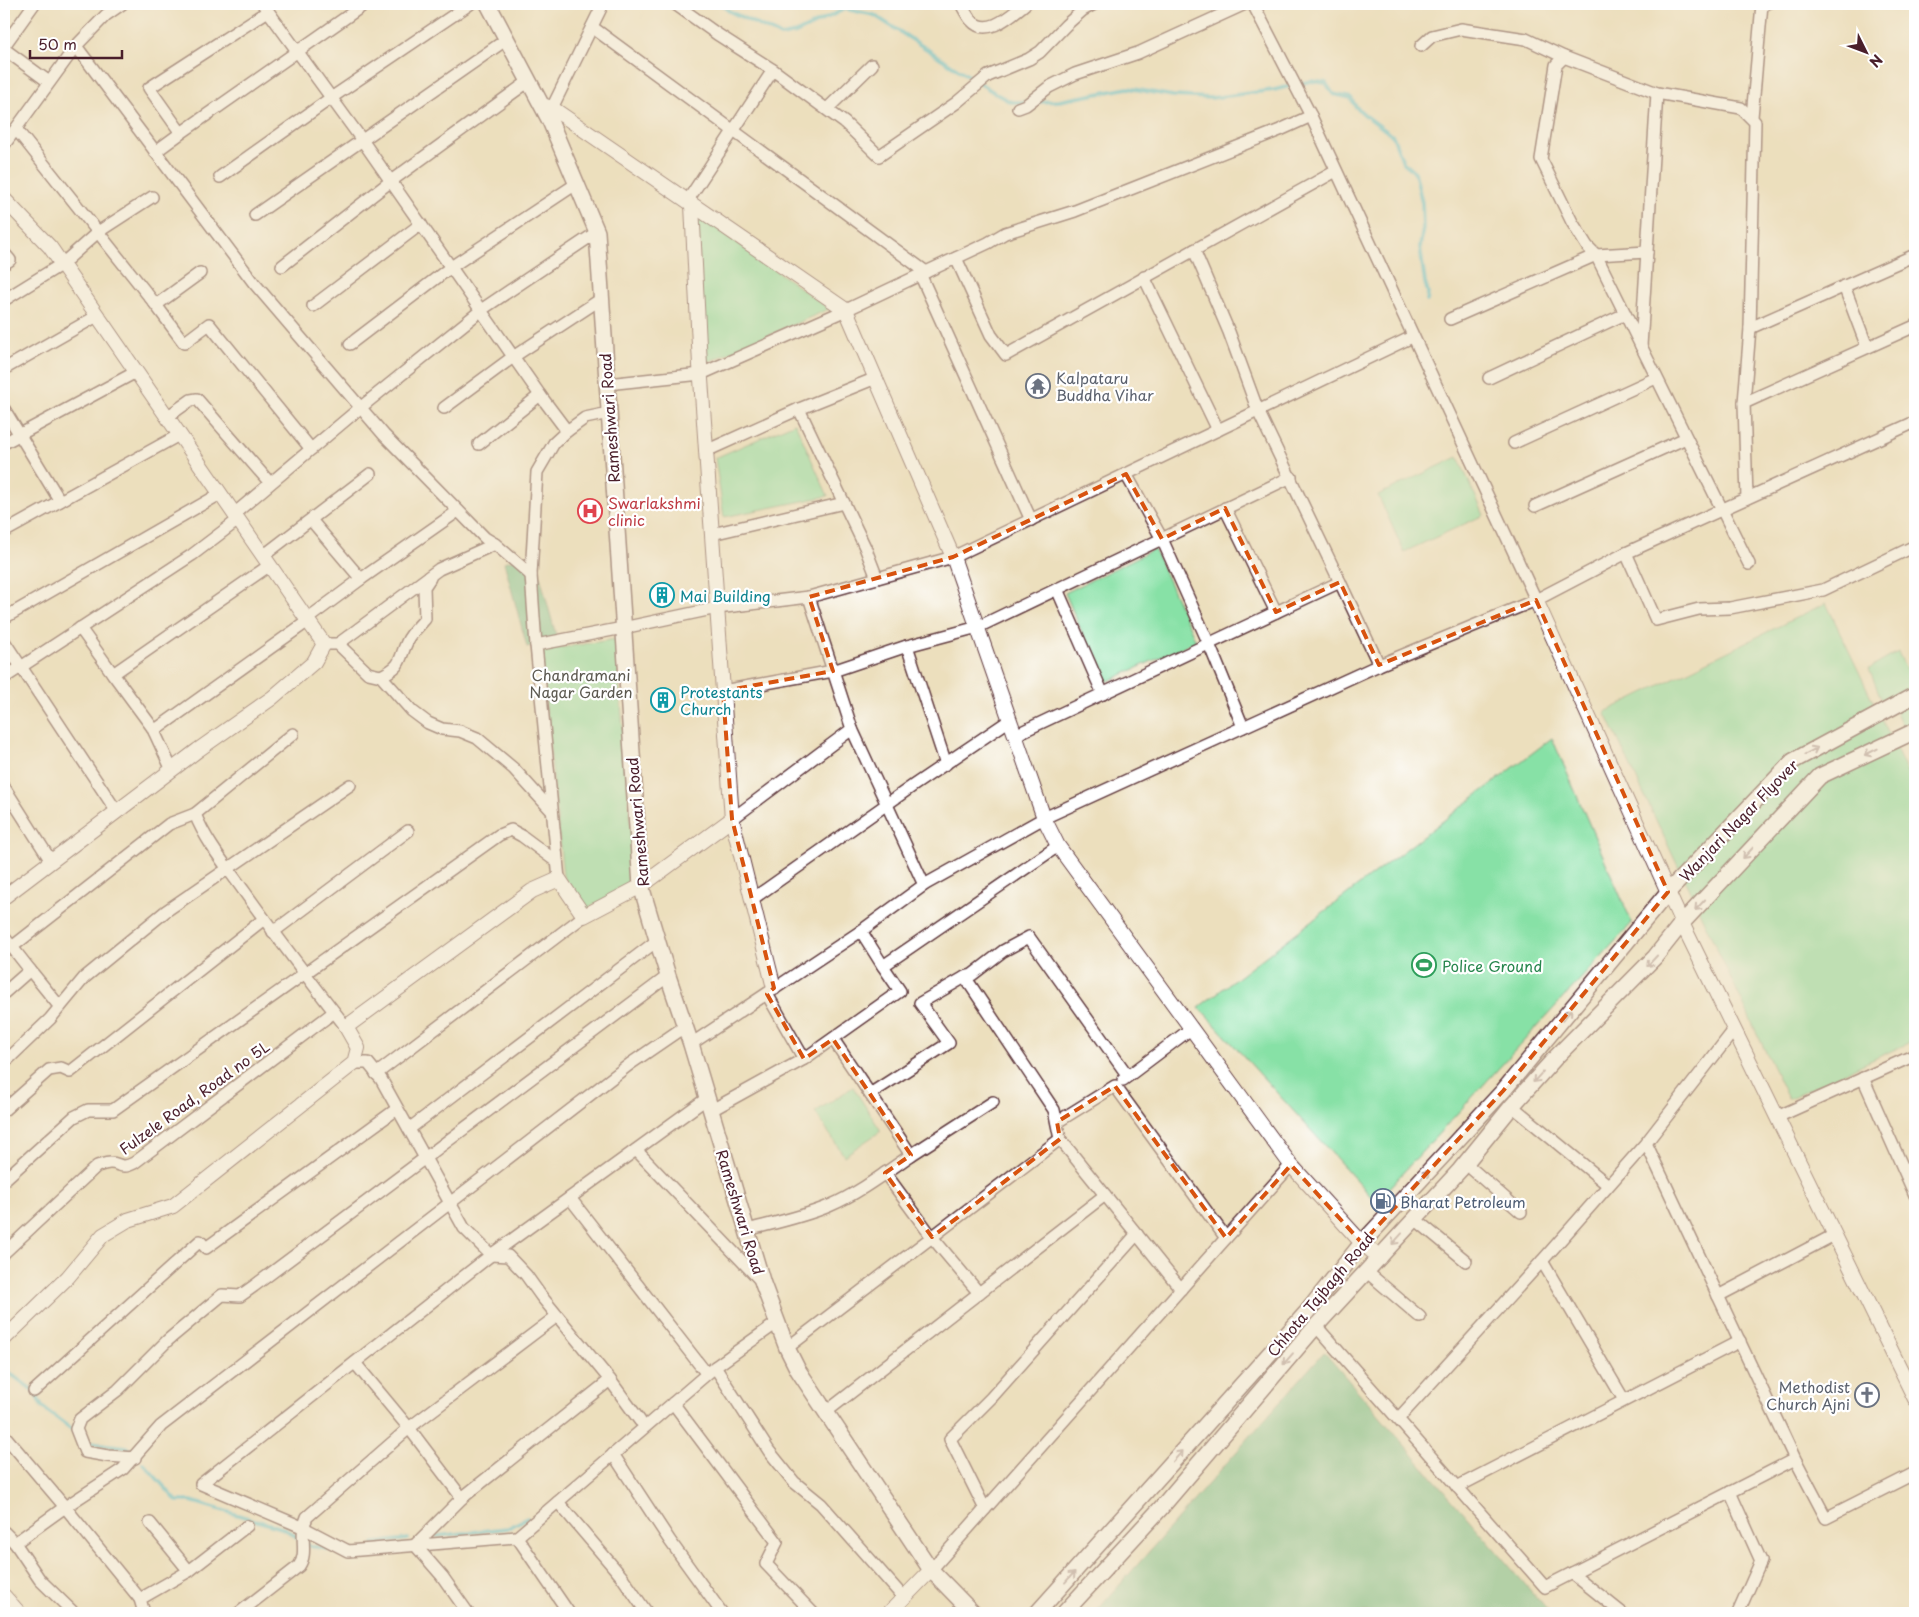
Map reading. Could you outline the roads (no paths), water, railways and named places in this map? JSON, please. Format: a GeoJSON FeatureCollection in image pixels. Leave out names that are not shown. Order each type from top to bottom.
{"type":"FeatureCollection","features":[{"type":"Feature","properties":{"kind":"main road","name":"Rameshwari Road"},"geometry":{"type":"LineString","coordinates":[[488,4],[529,81],[547,107],[550,121],[597,232],[641,886],[668,976],[691,1044],[763,1284],[787,1348],[798,1370],[931,1570],[974,1613]]}},
{"type":"Feature","properties":{"kind":"main road","name":"Wanjari Nagar Flyover"},"geometry":{"type":"LineString","coordinates":[[1640,927],[1668,892],[1793,761],[1915,695]]}},
{"type":"Feature","properties":{"kind":"main road","name":"Wanjari Nagar Flyover"},"geometry":{"type":"LineString","coordinates":[[1064,1613],[1160,1509],[1316,1326],[1465,1163],[1556,1057],[1656,957],[1682,923],[1820,776],[1915,731]]}},
{"type":"Feature","properties":{"kind":"main road","name":"Chhota Tajbagh Road"},"geometry":{"type":"LineString","coordinates":[[1037,1613],[1306,1313],[1362,1243],[1503,1091],[1640,927]]}},
{"type":"Feature","properties":{"kind":"street"},"geometry":{"type":"LineString","coordinates":[[34,4],[4,48],[49,82]]}},
{"type":"Feature","properties":{"kind":"street"},"geometry":{"type":"LineString","coordinates":[[4,145],[76,46],[106,15],[122,4]]}},
{"type":"Feature","properties":{"kind":"street"},"geometry":{"type":"LineString","coordinates":[[155,152],[365,4]]}},
{"type":"Feature","properties":{"kind":"street"},"geometry":{"type":"LineString","coordinates":[[220,177],[331,98],[470,4]]}},
{"type":"Feature","properties":{"kind":"street"},"geometry":{"type":"LineString","coordinates":[[603,4],[547,107],[690,202],[846,310],[953,557],[1044,818],[1058,846],[1291,1165],[1362,1243],[1380,1258]]}},
{"type":"Feature","properties":{"kind":"street"},"geometry":{"type":"LineString","coordinates":[[675,4],[773,70],[845,122],[879,156],[956,104],[984,79],[1014,64],[1029,59],[1040,52],[1066,25],[1083,10],[1094,4]]}},
{"type":"Feature","properties":{"kind":"street"},"geometry":{"type":"LineString","coordinates":[[961,4],[972,22],[984,27],[996,25],[1025,4]]}},
{"type":"Feature","properties":{"kind":"street"},"geometry":{"type":"LineString","coordinates":[[1022,106],[1050,87],[1075,74],[1138,53],[1245,4]]}},
{"type":"Feature","properties":{"kind":"street"},"geometry":{"type":"LineString","coordinates":[[1253,4],[1311,116],[1412,337],[1536,600],[1682,923],[1915,1399]]}},
{"type":"Feature","properties":{"kind":"street"},"geometry":{"type":"LineString","coordinates":[[1752,117],[1762,4],[1766,4]]}},
{"type":"Feature","properties":{"kind":"street"},"geometry":{"type":"LineString","coordinates":[[181,132],[149,88],[266,7],[567,432]]}},
{"type":"Feature","properties":{"kind":"street"},"geometry":{"type":"LineString","coordinates":[[592,27],[734,130],[923,273],[1031,520]]}},
{"type":"Feature","properties":{"kind":"street"},"geometry":{"type":"LineString","coordinates":[[1421,46],[1432,36],[1461,29],[1526,39],[1564,57],[1657,93],[1741,108],[1756,122],[1750,328],[1744,403],[1747,498]]}},
{"type":"Feature","properties":{"kind":"street"},"geometry":{"type":"LineString","coordinates":[[256,215],[507,39]]}},
{"type":"Feature","properties":{"kind":"street"},"geometry":{"type":"LineString","coordinates":[[76,46],[254,284],[360,408],[484,538],[495,544],[531,575]]}},
{"type":"Feature","properties":{"kind":"street"},"geometry":{"type":"LineString","coordinates":[[1564,57],[1556,65],[1541,159],[1572,222],[1587,246],[1596,255],[1749,564]]}},
{"type":"Feature","properties":{"kind":"street"},"geometry":{"type":"LineString","coordinates":[[827,109],[872,65]]}},
{"type":"Feature","properties":{"kind":"street"},"geometry":{"type":"LineString","coordinates":[[773,70],[690,202],[732,819],[770,991],[804,1059]]}},
{"type":"Feature","properties":{"kind":"street"},"geometry":{"type":"LineString","coordinates":[[282,266],[391,181],[529,81]]}},
{"type":"Feature","properties":{"kind":"street"},"geometry":{"type":"LineString","coordinates":[[1641,347],[1657,93]]}},
{"type":"Feature","properties":{"kind":"street"},"geometry":{"type":"LineString","coordinates":[[607,384],[701,374],[846,310],[1005,233],[1076,211],[1311,116]]}},
{"type":"Feature","properties":{"kind":"street"},"geometry":{"type":"LineString","coordinates":[[16,129],[184,343],[209,324],[311,448]]}},
{"type":"Feature","properties":{"kind":"street"},"geometry":{"type":"LineString","coordinates":[[956,258],[992,335],[1006,355],[1336,171]]}},
{"type":"Feature","properties":{"kind":"street"},"geometry":{"type":"LineString","coordinates":[[350,344],[451,267],[576,184]]}},
{"type":"Feature","properties":{"kind":"street"},"geometry":{"type":"LineString","coordinates":[[4,300],[62,264],[98,232],[152,197]]}},
{"type":"Feature","properties":{"kind":"street"},"geometry":{"type":"LineString","coordinates":[[4,199],[50,247],[308,620],[331,644],[368,673],[381,676],[412,711],[428,723],[442,729],[460,731],[477,738],[514,769],[552,811]]}},
{"type":"Feature","properties":{"kind":"street"},"geometry":{"type":"LineString","coordinates":[[313,306],[421,224]]}},
{"type":"Feature","properties":{"kind":"street"},"geometry":{"type":"LineString","coordinates":[[4,678],[192,555],[311,448],[481,310],[597,232]]}},
{"type":"Feature","properties":{"kind":"street"},"geometry":{"type":"LineString","coordinates":[[1194,250],[1230,332],[1258,411],[1379,665]]}},
{"type":"Feature","properties":{"kind":"street"},"geometry":{"type":"LineString","coordinates":[[1450,319],[1596,255],[1647,252]]}},
{"type":"Feature","properties":{"kind":"street"},"geometry":{"type":"LineString","coordinates":[[4,254],[10,260],[4,264]]}},
{"type":"Feature","properties":{"kind":"street"},"geometry":{"type":"LineString","coordinates":[[1750,328],[1915,255]]}},
{"type":"Feature","properties":{"kind":"street"},"geometry":{"type":"LineString","coordinates":[[156,305],[200,273]]}},
{"type":"Feature","properties":{"kind":"street"},"geometry":{"type":"LineString","coordinates":[[1144,277],[1218,430]]}},
{"type":"Feature","properties":{"kind":"street"},"geometry":{"type":"LineString","coordinates":[[1844,286],[1867,347]]}},
{"type":"Feature","properties":{"kind":"street"},"geometry":{"type":"LineString","coordinates":[[444,408],[513,357],[601,299]]}},
{"type":"Feature","properties":{"kind":"street"},"geometry":{"type":"LineString","coordinates":[[1489,378],[1624,313],[1643,310]]}},
{"type":"Feature","properties":{"kind":"street"},"geometry":{"type":"LineString","coordinates":[[4,369],[97,316]]}},
{"type":"Feature","properties":{"kind":"street"},"geometry":{"type":"LineString","coordinates":[[1744,403],[1915,326]]}},
{"type":"Feature","properties":{"kind":"street"},"geometry":{"type":"LineString","coordinates":[[536,645],[717,608],[809,597],[953,557],[1412,337]]}},
{"type":"Feature","properties":{"kind":"street"},"geometry":{"type":"LineString","coordinates":[[4,444],[136,372]]}},
{"type":"Feature","properties":{"kind":"street"},"geometry":{"type":"LineString","coordinates":[[706,451],[798,409],[876,378]]}},
{"type":"Feature","properties":{"kind":"street"},"geometry":{"type":"LineString","coordinates":[[1514,443],[1656,378]]}},
{"type":"Feature","properties":{"kind":"street"},"geometry":{"type":"LineString","coordinates":[[479,444],[540,395]]}},
{"type":"Feature","properties":{"kind":"street"},"geometry":{"type":"LineString","coordinates":[[167,417],[191,400],[197,399],[270,483]]}},
{"type":"Feature","properties":{"kind":"street"},"geometry":{"type":"LineString","coordinates":[[4,409],[60,500]]}},
{"type":"Feature","properties":{"kind":"street"},"geometry":{"type":"LineString","coordinates":[[798,409],[865,547],[877,578]]}},
{"type":"Feature","properties":{"kind":"street"},"geometry":{"type":"LineString","coordinates":[[584,916],[559,879],[531,575],[537,472],[554,443],[567,432],[585,418],[609,413]]}},
{"type":"Feature","properties":{"kind":"street"},"geometry":{"type":"LineString","coordinates":[[691,1044],[861,931],[924,885],[1044,818],[1379,665],[1536,600],[1626,553],[1915,422]]}},
{"type":"Feature","properties":{"kind":"street"},"geometry":{"type":"LineString","coordinates":[[4,532],[179,435]]}},
{"type":"Feature","properties":{"kind":"street"},"geometry":{"type":"LineString","coordinates":[[1535,506],[1686,438]]}},
{"type":"Feature","properties":{"kind":"street"},"geometry":{"type":"LineString","coordinates":[[114,674],[267,561],[310,520],[370,474]]}},
{"type":"Feature","properties":{"kind":"street"},"geometry":{"type":"LineString","coordinates":[[1126,474],[1162,539],[1209,644],[1243,727]]}},
{"type":"Feature","properties":{"kind":"street"},"geometry":{"type":"LineString","coordinates":[[722,691],[833,671],[907,646],[978,627],[1291,477]]}},
{"type":"Feature","properties":{"kind":"street"},"geometry":{"type":"LineString","coordinates":[[4,618],[220,494]]}},
{"type":"Feature","properties":{"kind":"street"},"geometry":{"type":"LineString","coordinates":[[712,534],[844,503]]}},
{"type":"Feature","properties":{"kind":"street"},"geometry":{"type":"LineString","coordinates":[[1225,508],[1276,612]]}},
{"type":"Feature","properties":{"kind":"street"},"geometry":{"type":"LineString","coordinates":[[154,731],[308,620],[360,579],[458,511]]}},
{"type":"Feature","properties":{"kind":"street"},"geometry":{"type":"LineString","coordinates":[[310,520],[360,579]]}},
{"type":"Feature","properties":{"kind":"street"},"geometry":{"type":"LineString","coordinates":[[381,676],[393,670],[400,662],[407,642],[425,619],[424,587],[433,575],[439,569],[495,544]]}},
{"type":"Feature","properties":{"kind":"street"},"geometry":{"type":"LineString","coordinates":[[1626,553],[1656,620],[1698,609],[1730,608],[1823,590],[1915,546]]}},
{"type":"Feature","properties":{"kind":"street"},"geometry":{"type":"LineString","coordinates":[[4,897],[172,770],[272,698],[314,662],[331,644],[433,575]]}},
{"type":"Feature","properties":{"kind":"street"},"geometry":{"type":"LineString","coordinates":[[1015,735],[1340,582]]}},
{"type":"Feature","properties":{"kind":"street"},"geometry":{"type":"LineString","coordinates":[[1057,589],[1103,694]]}},
{"type":"Feature","properties":{"kind":"street"},"geometry":{"type":"LineString","coordinates":[[809,597],[852,729],[924,885]]}},
{"type":"Feature","properties":{"kind":"street"},"geometry":{"type":"LineString","coordinates":[[80,628],[154,731],[172,770]]}},
{"type":"Feature","properties":{"kind":"street"},"geometry":{"type":"LineString","coordinates":[[4,642],[116,812]]}},
{"type":"Feature","properties":{"kind":"street"},"geometry":{"type":"LineString","coordinates":[[907,646],[946,764]]}},
{"type":"Feature","properties":{"kind":"street"},"geometry":{"type":"LineString","coordinates":[[751,900],[1010,720]]}},
{"type":"Feature","properties":{"kind":"street"},"geometry":{"type":"LineString","coordinates":[[376,1074],[584,916],[641,886],[852,729]]}},
{"type":"Feature","properties":{"kind":"street"},"geometry":{"type":"LineString","coordinates":[[60,1007],[6,941],[168,824],[194,814],[293,734]]}},
{"type":"Feature","properties":{"kind":"street"},"geometry":{"type":"LineString","coordinates":[[4,1063],[60,1007],[84,978],[166,910],[350,785]]}},
{"type":"Feature","properties":{"kind":"street"},"geometry":{"type":"LineString","coordinates":[[4,787],[51,861]]}},
{"type":"Feature","properties":{"kind":"street"},"geometry":{"type":"LineString","coordinates":[[194,814],[227,868],[273,932],[346,1027],[358,1048],[354,1064]]}},
{"type":"Feature","properties":{"kind":"street"},"geometry":{"type":"LineString","coordinates":[[4,1180],[74,1117],[88,1110],[113,1110],[499,835],[511,830],[557,862]]}},
{"type":"Feature","properties":{"kind":"street"},"geometry":{"type":"LineString","coordinates":[[273,932],[408,831]]}},
{"type":"Feature","properties":{"kind":"street"},"geometry":{"type":"LineString","coordinates":[[883,966],[1058,846]]}},
{"type":"Feature","properties":{"kind":"street"},"geometry":{"type":"LineString","coordinates":[[346,1027],[532,891],[559,879]]}},
{"type":"Feature","properties":{"kind":"street"},"geometry":{"type":"LineString","coordinates":[[4,1110],[49,1070],[61,1068],[70,1072],[264,919]]}},
{"type":"Feature","properties":{"kind":"street"},"geometry":{"type":"LineString","coordinates":[[778,1322],[715,1367],[517,1537],[348,1551],[302,1527],[201,1484],[491,1255],[636,1150],[708,1105],[804,1059],[900,991],[861,931]]}},
{"type":"Feature","properties":{"kind":"street"},"geometry":{"type":"LineString","coordinates":[[870,1094],[949,1043],[920,1004],[964,977],[972,975],[1003,951],[1029,937],[1128,1076]]}},
{"type":"Feature","properties":{"kind":"street"},"geometry":{"type":"LineString","coordinates":[[409,1129],[658,940]]}},
{"type":"Feature","properties":{"kind":"street"},"geometry":{"type":"LineString","coordinates":[[4,993],[30,970]]}},
{"type":"Feature","properties":{"kind":"street"},"geometry":{"type":"LineString","coordinates":[[135,1458],[85,1452],[76,1429],[80,1419],[118,1390],[168,1340],[222,1295],[240,1296],[254,1286],[425,1156],[668,976]]}},
{"type":"Feature","properties":{"kind":"street"},"geometry":{"type":"LineString","coordinates":[[964,977],[1054,1110],[1060,1139],[1181,1289]]}},
{"type":"Feature","properties":{"kind":"street","name":"Fulzele Road, Road no 5L"},"geometry":{"type":"LineString","coordinates":[[4,1253],[98,1166],[111,1163],[118,1166],[127,1166],[134,1163],[334,1012]]}},
{"type":"Feature","properties":{"kind":"street"},"geometry":{"type":"LineString","coordinates":[[15,1543],[124,1469],[161,1426],[630,1064],[684,1027]]}},
{"type":"Feature","properties":{"kind":"street"},"geometry":{"type":"LineString","coordinates":[[1056,1122],[1115,1086],[1192,1028]]}},
{"type":"Feature","properties":{"kind":"street"},"geometry":{"type":"LineString","coordinates":[[1398,1419],[1542,1261],[1646,1143],[1734,1030]]}},
{"type":"Feature","properties":{"kind":"street"},"geometry":{"type":"LineString","coordinates":[[833,1039],[911,1155]]}},
{"type":"Feature","properties":{"kind":"street"},"geometry":{"type":"LineString","coordinates":[[1777,1117],[1915,1055]]}},
{"type":"Feature","properties":{"kind":"street"},"geometry":{"type":"LineString","coordinates":[[6,1333],[68,1277],[104,1236],[128,1220],[173,1206],[354,1064],[368,1063],[425,1156],[464,1228],[491,1255],[508,1256],[526,1275],[610,1380],[640,1421]]}},
{"type":"Feature","properties":{"kind":"street"},"geometry":{"type":"LineString","coordinates":[[1863,1078],[1915,1195]]}},
{"type":"Feature","properties":{"kind":"street"},"geometry":{"type":"LineString","coordinates":[[1115,1086],[1226,1238]]}},
{"type":"Feature","properties":{"kind":"street"},"geometry":{"type":"LineString","coordinates":[[747,1230],[812,1212],[852,1194],[993,1102]]}},
{"type":"Feature","properties":{"kind":"street"},"geometry":{"type":"LineString","coordinates":[[1512,1106],[1608,1185]]}},
{"type":"Feature","properties":{"kind":"street"},"geometry":{"type":"LineString","coordinates":[[34,1391],[200,1241],[206,1248],[397,1109]]}},
{"type":"Feature","properties":{"kind":"street"},"geometry":{"type":"LineString","coordinates":[[787,1348],[1060,1139]]}},
{"type":"Feature","properties":{"kind":"street"},"geometry":{"type":"LineString","coordinates":[[1646,1143],[1795,1459],[1826,1518],[1915,1473]]}},
{"type":"Feature","properties":{"kind":"street"},"geometry":{"type":"LineString","coordinates":[[636,1150],[763,1284]]}},
{"type":"Feature","properties":{"kind":"street"},"geometry":{"type":"LineString","coordinates":[[1465,1163],[1521,1212]]}},
{"type":"Feature","properties":{"kind":"street"},"geometry":{"type":"LineString","coordinates":[[889,1613],[931,1570],[1291,1165]]}},
{"type":"Feature","properties":{"kind":"street"},"geometry":{"type":"LineString","coordinates":[[885,1173],[932,1237],[979,1294]]}},
{"type":"Feature","properties":{"kind":"street"},"geometry":{"type":"LineString","coordinates":[[826,1412],[1105,1195]]}},
{"type":"Feature","properties":{"kind":"street"},"geometry":{"type":"LineString","coordinates":[[570,1198],[703,1369]]}},
{"type":"Feature","properties":{"kind":"street"},"geometry":{"type":"LineString","coordinates":[[1415,1219],[1466,1261]]}},
{"type":"Feature","properties":{"kind":"street"},"geometry":{"type":"LineString","coordinates":[[985,1509],[950,1440],[991,1398],[1137,1234]]}},
{"type":"Feature","properties":{"kind":"street"},"geometry":{"type":"LineString","coordinates":[[1718,1296],[1834,1235]]}},
{"type":"Feature","properties":{"kind":"street"},"geometry":{"type":"LineString","coordinates":[[1542,1261],[1624,1400]]}},
{"type":"Feature","properties":{"kind":"street"},"geometry":{"type":"LineString","coordinates":[[1367,1272],[1420,1317]]}},
{"type":"Feature","properties":{"kind":"street"},"geometry":{"type":"LineString","coordinates":[[240,1613],[299,1566],[304,1555],[302,1527],[307,1517],[408,1428],[557,1316]]}},
{"type":"Feature","properties":{"kind":"street"},"geometry":{"type":"LineString","coordinates":[[1316,1326],[1545,1587],[1795,1459]]}},
{"type":"Feature","properties":{"kind":"street"},"geometry":{"type":"LineString","coordinates":[[1457,1487],[1740,1341]]}},
{"type":"Feature","properties":{"kind":"street"},"geometry":{"type":"LineString","coordinates":[[355,1362],[462,1498]]}},
{"type":"Feature","properties":{"kind":"street"},"geometry":{"type":"LineString","coordinates":[[715,1367],[769,1451],[794,1482],[821,1504],[904,1598]]}},
{"type":"Feature","properties":{"kind":"street"},"geometry":{"type":"LineString","coordinates":[[415,1546],[462,1498],[610,1380]]}},
{"type":"Feature","properties":{"kind":"street"},"geometry":{"type":"LineString","coordinates":[[673,1403],[777,1542],[766,1564],[813,1613]]}},
{"type":"Feature","properties":{"kind":"street"},"geometry":{"type":"LineString","coordinates":[[4,1435],[66,1507],[140,1599],[144,1613]]}},
{"type":"Feature","properties":{"kind":"street"},"geometry":{"type":"LineString","coordinates":[[613,1454],[670,1541],[722,1613]]}},
{"type":"Feature","properties":{"kind":"street"},"geometry":{"type":"LineString","coordinates":[[1730,1492],[1761,1561],[1738,1613]]}},
{"type":"Feature","properties":{"kind":"street"},"geometry":{"type":"LineString","coordinates":[[558,1502],[622,1577],[647,1613]]}},
{"type":"Feature","properties":{"kind":"street"},"geometry":{"type":"LineString","coordinates":[[150,1523],[188,1571]]}},
{"type":"Feature","properties":{"kind":"street"},"geometry":{"type":"LineString","coordinates":[[140,1599],[188,1571],[247,1526]]}},
{"type":"Feature","properties":{"kind":"street"},"geometry":{"type":"LineString","coordinates":[[4,1532],[15,1543],[40,1580],[74,1613]]}},
{"type":"Feature","properties":{"kind":"street"},"geometry":{"type":"LineString","coordinates":[[517,1537],[569,1613]]}},
{"type":"Feature","properties":{"kind":"street"},"geometry":{"type":"LineString","coordinates":[[415,1546],[442,1576],[468,1613]]}},
{"type":"Feature","properties":{"kind":"street"},"geometry":{"type":"LineString","coordinates":[[1572,1573],[1622,1613]]}},
{"type":"Feature","properties":{"kind":"street"},"geometry":{"type":"LineString","coordinates":[[4,1596],[19,1613]]}},
{"type":"Feature","properties":{"kind":"waterway"},"geometry":{"type":"LineString","coordinates":[[721,4],[729,11],[781,36],[796,33],[845,9],[874,15],[998,95],[1011,102],[1023,102]]}},
{"type":"Feature","properties":{"kind":"waterway"},"geometry":{"type":"LineString","coordinates":[[1035,102],[1059,101],[1128,88],[1173,96],[1211,98],[1274,90],[1311,81],[1326,83],[1333,94],[1351,98],[1356,107],[1393,136],[1403,162],[1415,172],[1422,203],[1423,228],[1420,247],[1428,293],[1427,301]]}},
{"type":"Feature","properties":{"kind":"waterway"},"geometry":{"type":"LineString","coordinates":[[4,1369],[34,1391],[42,1407],[74,1431]]}},
{"type":"Feature","properties":{"kind":"waterway"},"geometry":{"type":"LineString","coordinates":[[83,1438],[89,1443],[127,1447],[129,1449]]}},
{"type":"Feature","properties":{"kind":"waterway"},"geometry":{"type":"LineString","coordinates":[[143,1463],[177,1501],[191,1501],[285,1529],[310,1546],[327,1549],[334,1548]]}},
{"type":"Feature","properties":{"kind":"waterway"},"geometry":{"type":"LineString","coordinates":[[437,1536],[508,1528],[527,1518]]}},
{"type":"Feature","properties":{"kind":"waterway"},"geometry":{"type":"LineString","coordinates":[[374,1543],[408,1539]]}},
{"type":"Feature","properties":{"kind":"place","name":"Kalpataru Buddha Vihar"},"geometry":{"type":"Point","coordinates":[1038,386]}},
{"type":"Feature","properties":{"kind":"place","name":"Swarlakshmi clinic"},"geometry":{"type":"Point","coordinates":[590,511]}},
{"type":"Feature","properties":{"kind":"place","name":"Mai Building"},"geometry":{"type":"Point","coordinates":[662,595]}},
{"type":"Feature","properties":{"kind":"place","name":"Protestants Church"},"geometry":{"type":"Point","coordinates":[663,700]}},
{"type":"Feature","properties":{"kind":"place","name":"Police Ground"},"geometry":{"type":"Point","coordinates":[1424,965]}},
{"type":"Feature","properties":{"kind":"place","name":"Bharat Petroleum"},"geometry":{"type":"Point","coordinates":[1383,1201]}},
{"type":"Feature","properties":{"kind":"place","name":"Methodist Church Ajni"},"geometry":{"type":"Point","coordinates":[1867,1395]}},
{"type":"Feature","properties":{"kind":"park label","name":"Chandramani Nagar Garden"},"geometry":{"type":"Point","coordinates":[581,682]}}]}
